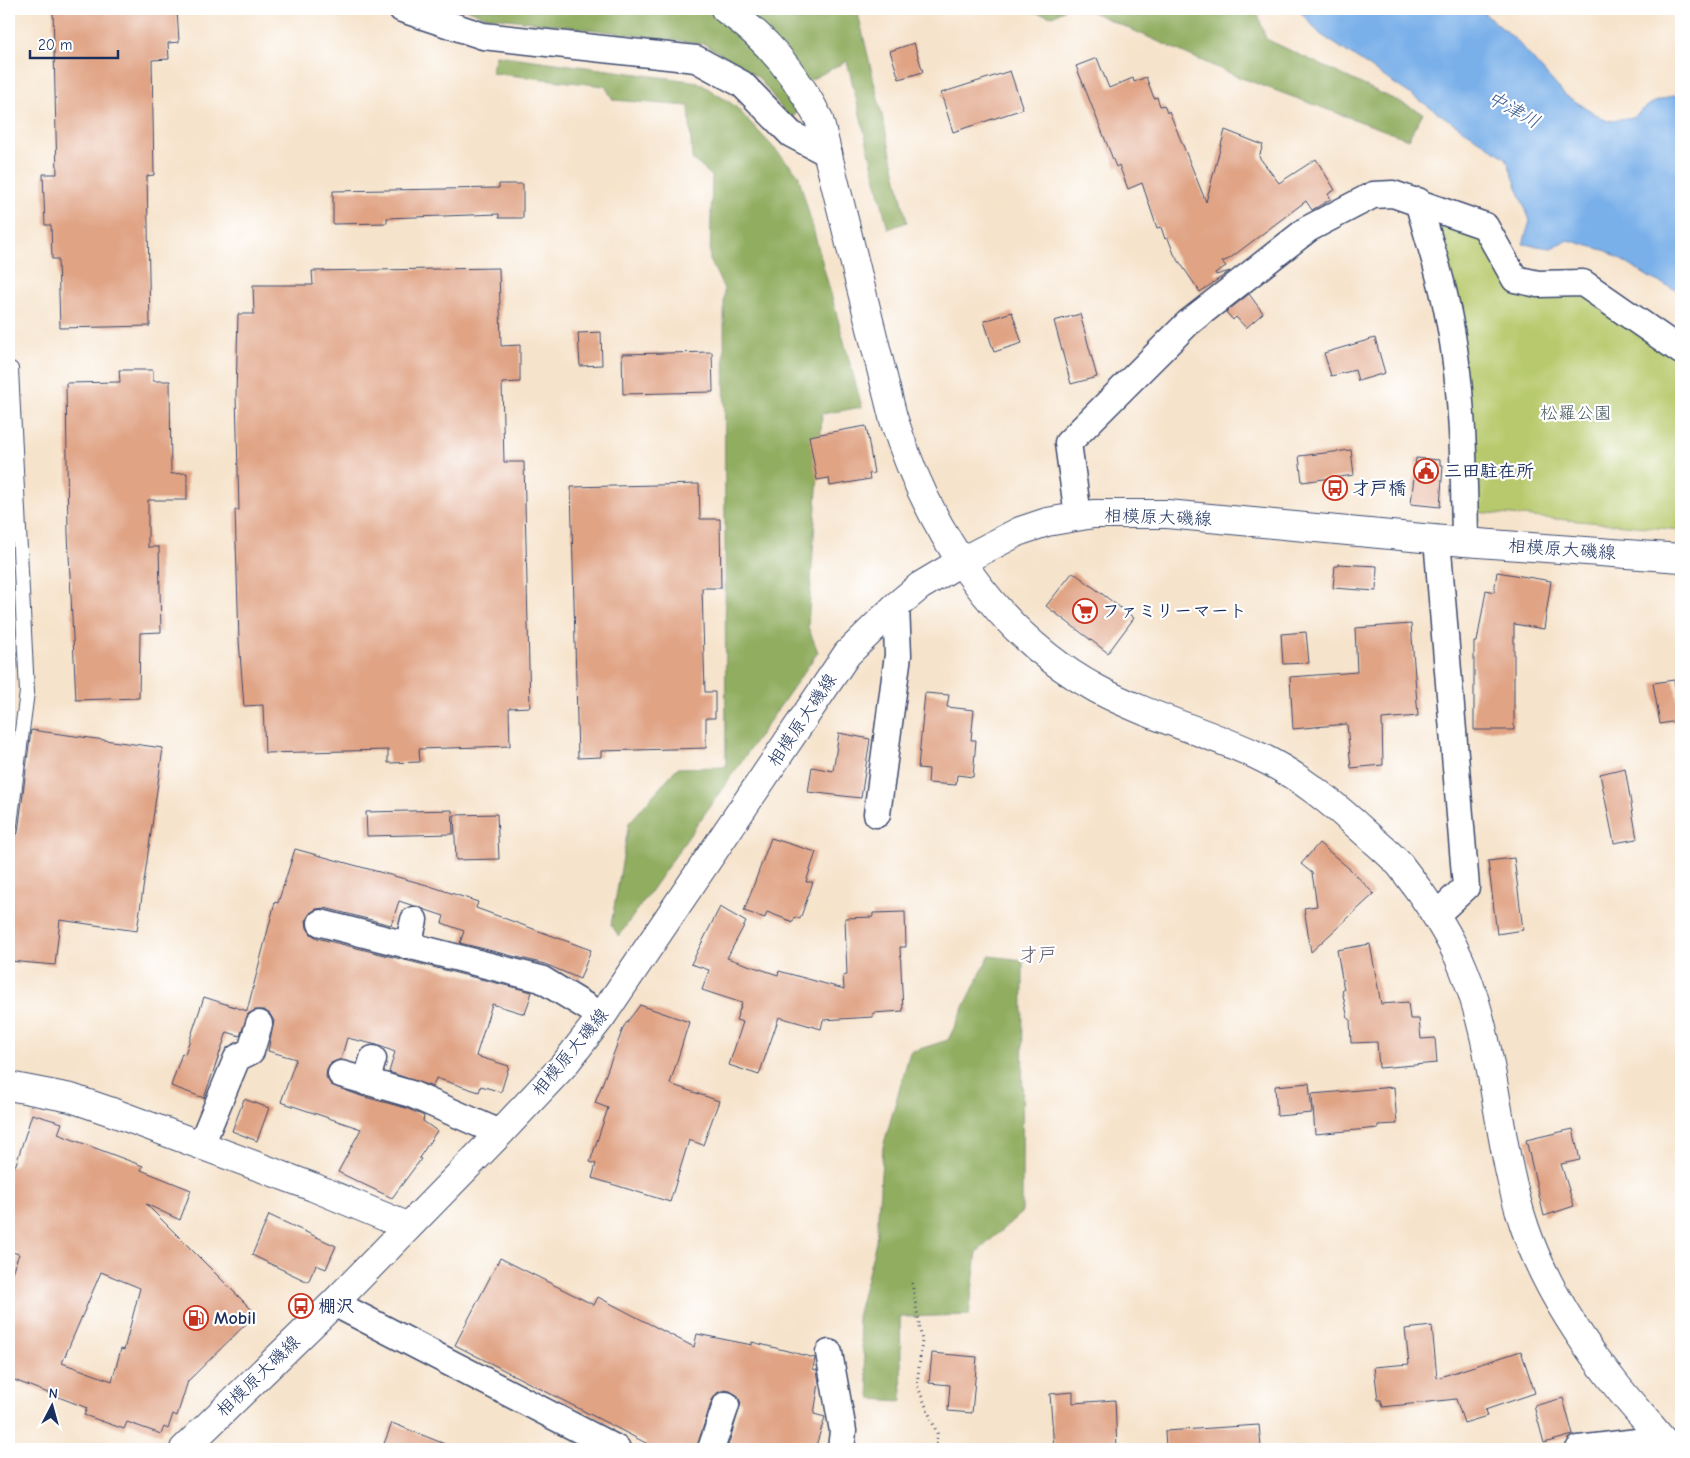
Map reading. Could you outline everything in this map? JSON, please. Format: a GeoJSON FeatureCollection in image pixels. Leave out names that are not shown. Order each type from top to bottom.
{"type":"FeatureCollection","features":[{"type":"Feature","properties":{"kind":"street"},"geometry":{"type":"LineString","coordinates":[[402,9],[483,36],[696,59],[742,84],[792,134],[829,154]]}},
{"type":"Feature","properties":{"kind":"street"},"geometry":{"type":"LineString","coordinates":[[725,9],[749,26],[773,50],[793,75],[819,119],[893,417],[905,455],[921,492],[962,561],[985,596],[1011,625],[1056,662],[1097,689],[1256,755],[1304,783],[1342,812],[1397,862],[1436,915],[1464,969],[1479,1017],[1508,1170],[1525,1228],[1541,1269],[1564,1311],[1613,1381],[1666,1444]]}},
{"type":"Feature","properties":{"kind":"street"},"geometry":{"type":"LineString","coordinates":[[1078,516],[1068,442],[1188,323],[1308,229],[1373,195],[1393,194],[1418,201],[1485,226],[1516,279],[1538,284],[1583,283],[1681,351]]}},
{"type":"Feature","properties":{"kind":"street"},"geometry":{"type":"LineString","coordinates":[[1418,201],[1446,303],[1456,361],[1464,440],[1465,542]]}},
{"type":"Feature","properties":{"kind":"street","name":"相模原大磯線"},"geometry":{"type":"LineString","coordinates":[[184,1449],[334,1303],[564,1065],[602,1016],[847,654],[896,606],[920,586],[962,561],[1020,531],[1078,516],[1129,513],[1167,514],[1465,542],[1681,558]]}},
{"type":"Feature","properties":{"kind":"street"},"geometry":{"type":"LineString","coordinates":[[1436,915],[1466,887],[1437,539]]}},
{"type":"Feature","properties":{"kind":"street"},"geometry":{"type":"LineString","coordinates":[[877,814],[898,655],[896,606]]}},
{"type":"Feature","properties":{"kind":"street"},"geometry":{"type":"LineString","coordinates":[[408,946],[414,920]]}},
{"type":"Feature","properties":{"kind":"street"},"geometry":{"type":"LineString","coordinates":[[321,923],[541,979],[602,1016]]}},
{"type":"Feature","properties":{"kind":"street"},"geometry":{"type":"LineString","coordinates":[[202,1145],[228,1055],[252,1051],[259,1024]]}},
{"type":"Feature","properties":{"kind":"street"},"geometry":{"type":"LineString","coordinates":[[341,1074],[369,1070],[411,1094],[500,1133]]}},
{"type":"Feature","properties":{"kind":"street"},"geometry":{"type":"LineString","coordinates":[[9,1086],[71,1098],[313,1187],[407,1226]]}},
{"type":"Feature","properties":{"kind":"street"},"geometry":{"type":"LineString","coordinates":[[334,1303],[617,1449]]}},
{"type":"Feature","properties":{"kind":"street"},"geometry":{"type":"LineString","coordinates":[[829,1353],[843,1431],[841,1449]]}},
{"type":"Feature","properties":{"kind":"street"},"geometry":{"type":"LineString","coordinates":[[711,1449],[726,1405]]}},
{"type":"Feature","properties":{"kind":"street"},"geometry":{"type":"LineString","coordinates":[[1579,1449],[1666,1444]]}},
{"type":"Feature","properties":{"kind":"lane"},"geometry":{"type":"LineString","coordinates":[[9,369],[11,369],[26,692],[9,832]]}},
{"type":"Feature","properties":{"kind":"path"},"geometry":{"type":"LineString","coordinates":[[912,1283],[922,1341],[917,1385],[937,1433],[936,1449]]}},
{"type":"Feature","properties":{"kind":"green space"},"geometry":{"type":"Polygon","coordinates":[[[466,9],[857,9],[907,222],[888,229],[847,61],[785,93],[797,111],[791,120],[758,77],[705,44],[484,16],[466,9]]]}},
{"type":"Feature","properties":{"kind":"green space"},"geometry":{"type":"Polygon","coordinates":[[[1015,9],[1065,9],[1053,16],[1015,9]]]}},
{"type":"Feature","properties":{"kind":"green space"},"geometry":{"type":"Polygon","coordinates":[[[1085,9],[1256,9],[1266,39],[1423,113],[1408,139],[1236,76],[1085,9]]]}},
{"type":"Feature","properties":{"kind":"green space"},"geometry":{"type":"Polygon","coordinates":[[[496,55],[698,82],[735,106],[798,174],[862,407],[822,414],[808,627],[818,652],[619,936],[611,925],[629,823],[677,768],[726,767],[724,289],[710,260],[712,176],[692,159],[689,106],[613,100],[605,86],[491,73],[496,55]]]}},
{"type":"Feature","properties":{"kind":"green space","name":"松羅公園"},"geometry":{"type":"Polygon","coordinates":[[[1437,216],[1483,231],[1511,284],[1586,293],[1681,357],[1681,530],[1476,512],[1433,224],[1437,216]]]}},
{"type":"Feature","properties":{"kind":"green space"},"geometry":{"type":"Polygon","coordinates":[[[989,956],[1023,960],[1022,1212],[977,1252],[969,1315],[900,1317],[902,1401],[871,1399],[857,1317],[876,1242],[883,1147],[910,1052],[948,1040],[989,956]]]}},
{"type":"Feature","properties":{"kind":"water","name":"中津川"},"geometry":{"type":"Polygon","coordinates":[[[1298,9],[1479,9],[1514,38],[1565,95],[1607,121],[1633,117],[1652,103],[1681,93],[1681,292],[1652,279],[1607,251],[1568,240],[1551,248],[1523,244],[1530,221],[1506,158],[1320,34],[1298,9]]]}},
{"type":"Feature","properties":{"kind":"building"},"geometry":{"type":"Polygon","coordinates":[[[53,9],[177,9],[179,42],[168,43],[169,59],[152,60],[154,175],[147,176],[150,326],[60,328],[58,259],[52,259],[51,225],[45,225],[43,174],[57,174],[53,9]]]}},
{"type":"Feature","properties":{"kind":"building"},"geometry":{"type":"Polygon","coordinates":[[[914,43],[923,72],[899,79],[890,51],[914,43]]]}},
{"type":"Feature","properties":{"kind":"building"},"geometry":{"type":"Polygon","coordinates":[[[1097,58],[1109,88],[1133,78],[1134,82],[1146,77],[1154,98],[1157,97],[1160,106],[1164,105],[1167,113],[1169,111],[1206,202],[1225,130],[1263,145],[1259,157],[1279,183],[1316,159],[1335,190],[1328,194],[1331,199],[1312,210],[1306,201],[1229,259],[1222,262],[1226,266],[1215,273],[1216,275],[1230,271],[1200,292],[1174,254],[1168,238],[1165,239],[1161,227],[1157,228],[1142,183],[1128,189],[1119,165],[1116,167],[1076,66],[1097,58]]]}},
{"type":"Feature","properties":{"kind":"building"},"geometry":{"type":"Polygon","coordinates":[[[1010,71],[1023,109],[953,132],[941,93],[1010,71]]]}},
{"type":"Feature","properties":{"kind":"building"},"geometry":{"type":"Polygon","coordinates":[[[499,184],[523,184],[523,218],[499,218],[499,214],[387,218],[387,223],[333,224],[333,191],[499,188],[499,184]]]}},
{"type":"Feature","properties":{"kind":"building"},"geometry":{"type":"Polygon","coordinates":[[[499,268],[501,346],[520,345],[520,382],[502,383],[504,462],[524,462],[530,707],[509,708],[510,746],[419,749],[420,762],[388,763],[388,750],[265,753],[263,705],[244,706],[239,640],[235,510],[239,510],[236,395],[238,314],[254,314],[253,285],[313,285],[312,271],[499,268]]]}},
{"type":"Feature","properties":{"kind":"building"},"geometry":{"type":"Polygon","coordinates":[[[1249,294],[1263,313],[1246,328],[1236,317],[1233,320],[1226,312],[1249,294]]]}},
{"type":"Feature","properties":{"kind":"building"},"geometry":{"type":"Polygon","coordinates":[[[1012,312],[1022,343],[994,352],[984,321],[1012,312]]]}},
{"type":"Feature","properties":{"kind":"building"},"geometry":{"type":"Polygon","coordinates":[[[1080,314],[1097,377],[1071,384],[1054,321],[1080,314]]]}},
{"type":"Feature","properties":{"kind":"building"},"geometry":{"type":"Polygon","coordinates":[[[601,332],[602,365],[580,366],[578,333],[601,332]]]}},
{"type":"Feature","properties":{"kind":"building"},"geometry":{"type":"Polygon","coordinates":[[[1375,338],[1385,373],[1358,381],[1355,370],[1331,376],[1324,353],[1375,338]]]}},
{"type":"Feature","properties":{"kind":"building"},"geometry":{"type":"Polygon","coordinates":[[[712,352],[713,392],[623,394],[622,354],[712,352]]]}},
{"type":"Feature","properties":{"kind":"building"},"geometry":{"type":"Polygon","coordinates":[[[119,370],[153,370],[153,381],[170,381],[171,474],[187,473],[187,500],[148,500],[148,547],[159,547],[161,632],[140,633],[139,698],[76,700],[68,534],[66,383],[120,382],[119,370]]]}},
{"type":"Feature","properties":{"kind":"building"},"geometry":{"type":"Polygon","coordinates":[[[866,426],[874,473],[869,474],[870,479],[830,486],[829,478],[817,480],[809,436],[866,426]]]}},
{"type":"Feature","properties":{"kind":"building"},"geometry":{"type":"Polygon","coordinates":[[[1351,450],[1354,475],[1302,482],[1299,456],[1351,450]]]}},
{"type":"Feature","properties":{"kind":"building","name":"三田駐在所"},"geometry":{"type":"Polygon","coordinates":[[[1416,458],[1440,460],[1440,465],[1443,465],[1440,507],[1411,504],[1416,458]]]}},
{"type":"Feature","properties":{"kind":"building"},"geometry":{"type":"Polygon","coordinates":[[[699,484],[700,519],[720,519],[721,588],[702,588],[705,692],[715,692],[715,718],[706,718],[706,748],[601,751],[601,757],[578,758],[571,487],[699,484]]]}},
{"type":"Feature","properties":{"kind":"building"},"geometry":{"type":"Polygon","coordinates":[[[1338,564],[1377,566],[1376,591],[1333,588],[1335,566],[1338,566],[1338,564]]]}},
{"type":"Feature","properties":{"kind":"building"},"geometry":{"type":"Polygon","coordinates":[[[1073,572],[1134,618],[1108,653],[1046,606],[1073,572]]]}},
{"type":"Feature","properties":{"kind":"building"},"geometry":{"type":"Polygon","coordinates":[[[1497,572],[1551,581],[1544,629],[1514,624],[1514,730],[1474,730],[1474,642],[1477,642],[1486,590],[1494,592],[1497,572]]]}},
{"type":"Feature","properties":{"kind":"building"},"geometry":{"type":"Polygon","coordinates":[[[1411,624],[1418,716],[1382,719],[1383,765],[1351,768],[1347,724],[1293,729],[1290,677],[1357,672],[1355,628],[1411,624]]]}},
{"type":"Feature","properties":{"kind":"building"},"geometry":{"type":"Polygon","coordinates":[[[1306,632],[1309,663],[1283,664],[1281,634],[1306,632]]]}},
{"type":"Feature","properties":{"kind":"building"},"geometry":{"type":"Polygon","coordinates":[[[1674,680],[1681,720],[1660,724],[1653,683],[1674,680]]]}},
{"type":"Feature","properties":{"kind":"building"},"geometry":{"type":"Polygon","coordinates":[[[925,693],[949,695],[947,707],[974,710],[971,740],[976,740],[973,777],[957,775],[956,785],[928,783],[929,769],[918,768],[925,693]]]}},
{"type":"Feature","properties":{"kind":"building"},"geometry":{"type":"Polygon","coordinates":[[[31,730],[163,748],[137,931],[60,920],[55,965],[9,961],[9,867],[12,840],[18,833],[31,730]]]}},
{"type":"Feature","properties":{"kind":"building"},"geometry":{"type":"Polygon","coordinates":[[[839,733],[870,739],[861,798],[808,792],[812,767],[833,771],[839,733]]]}},
{"type":"Feature","properties":{"kind":"building"},"geometry":{"type":"Polygon","coordinates":[[[1625,768],[1637,839],[1614,843],[1600,774],[1625,768]]]}},
{"type":"Feature","properties":{"kind":"building"},"geometry":{"type":"Polygon","coordinates":[[[452,810],[453,834],[367,836],[366,812],[452,810]]]}},
{"type":"Feature","properties":{"kind":"building"},"geometry":{"type":"Polygon","coordinates":[[[497,814],[499,859],[456,860],[454,815],[497,814]]]}},
{"type":"Feature","properties":{"kind":"building"},"geometry":{"type":"Polygon","coordinates":[[[771,838],[816,852],[806,882],[813,882],[800,919],[795,917],[793,922],[767,912],[765,918],[744,911],[771,838]]]}},
{"type":"Feature","properties":{"kind":"building"},"geometry":{"type":"Polygon","coordinates":[[[1319,843],[1351,870],[1374,894],[1311,952],[1304,908],[1317,906],[1312,873],[1301,864],[1319,843]]]}},
{"type":"Feature","properties":{"kind":"building"},"geometry":{"type":"Polygon","coordinates":[[[295,849],[427,885],[478,902],[476,908],[591,950],[580,979],[545,964],[460,943],[464,931],[442,923],[444,916],[399,901],[391,925],[325,908],[316,909],[310,913],[306,920],[307,928],[317,938],[532,992],[525,1014],[492,1004],[476,1056],[509,1066],[501,1092],[481,1086],[479,1092],[436,1078],[433,1087],[389,1072],[395,1052],[377,1045],[347,1038],[341,1059],[331,1063],[327,1069],[326,1077],[331,1085],[361,1096],[406,1108],[424,1116],[423,1121],[437,1131],[419,1158],[421,1159],[392,1198],[338,1172],[361,1129],[281,1102],[296,1059],[268,1051],[274,1021],[270,1014],[264,1010],[255,1010],[248,1014],[240,1036],[227,1032],[204,1098],[171,1086],[182,1053],[185,1054],[204,997],[247,1011],[275,902],[278,903],[295,849]]]}},
{"type":"Feature","properties":{"kind":"building"},"geometry":{"type":"Polygon","coordinates":[[[1514,858],[1523,930],[1497,934],[1488,861],[1514,858]]]}},
{"type":"Feature","properties":{"kind":"building"},"geometry":{"type":"Polygon","coordinates":[[[720,907],[746,922],[727,958],[778,975],[779,971],[844,989],[843,976],[847,975],[845,918],[873,917],[873,913],[905,912],[906,947],[900,947],[903,1011],[873,1013],[873,1017],[823,1020],[821,1029],[779,1017],[759,1075],[729,1065],[743,1022],[736,1020],[742,1003],[702,990],[709,970],[691,964],[720,907]]]}},
{"type":"Feature","properties":{"kind":"building"},"geometry":{"type":"Polygon","coordinates":[[[1370,944],[1381,1004],[1408,1002],[1410,1019],[1419,1019],[1421,1039],[1435,1038],[1437,1063],[1379,1068],[1377,1042],[1351,1043],[1350,1019],[1348,1019],[1342,990],[1344,990],[1337,950],[1370,944]]]}},
{"type":"Feature","properties":{"kind":"building"},"geometry":{"type":"Polygon","coordinates":[[[640,1005],[689,1022],[670,1084],[719,1101],[703,1145],[689,1140],[670,1202],[592,1178],[596,1164],[590,1162],[608,1108],[595,1103],[624,1026],[640,1005]]]}},
{"type":"Feature","properties":{"kind":"building"},"geometry":{"type":"Polygon","coordinates":[[[1309,1083],[1312,1113],[1277,1116],[1275,1086],[1309,1083]]]}},
{"type":"Feature","properties":{"kind":"building"},"geometry":{"type":"Polygon","coordinates":[[[1394,1087],[1397,1124],[1378,1125],[1378,1128],[1315,1134],[1312,1094],[1394,1087]]]}},
{"type":"Feature","properties":{"kind":"building"},"geometry":{"type":"Polygon","coordinates":[[[244,1099],[269,1108],[257,1141],[232,1131],[244,1099]]]}},
{"type":"Feature","properties":{"kind":"building"},"geometry":{"type":"Polygon","coordinates":[[[32,1114],[62,1123],[58,1134],[143,1166],[141,1170],[191,1190],[180,1220],[146,1204],[256,1314],[188,1381],[177,1416],[173,1414],[168,1429],[164,1427],[161,1434],[127,1422],[124,1429],[84,1415],[87,1408],[9,1378],[9,1280],[19,1254],[9,1251],[9,1166],[14,1167],[32,1114]],[[101,1272],[62,1363],[112,1381],[121,1349],[124,1350],[140,1288],[101,1272]]]}},
{"type":"Feature","properties":{"kind":"building"},"geometry":{"type":"Polygon","coordinates":[[[1573,1129],[1580,1160],[1561,1164],[1574,1206],[1544,1216],[1526,1140],[1573,1129]]]}},
{"type":"Feature","properties":{"kind":"building"},"geometry":{"type":"Polygon","coordinates":[[[269,1215],[336,1246],[326,1269],[316,1265],[308,1282],[252,1255],[269,1215]]]}},
{"type":"Feature","properties":{"kind":"building"},"geometry":{"type":"Polygon","coordinates":[[[500,1258],[594,1305],[598,1297],[694,1347],[697,1334],[752,1345],[752,1342],[815,1358],[813,1369],[817,1370],[819,1383],[814,1414],[825,1417],[815,1449],[727,1449],[741,1403],[737,1395],[724,1390],[717,1393],[712,1400],[696,1449],[642,1449],[646,1443],[455,1345],[500,1258]]]}},
{"type":"Feature","properties":{"kind":"building"},"geometry":{"type":"Polygon","coordinates":[[[1432,1326],[1437,1378],[1521,1351],[1535,1393],[1485,1410],[1487,1416],[1464,1423],[1456,1399],[1383,1407],[1381,1400],[1378,1400],[1374,1367],[1409,1364],[1405,1329],[1432,1326]]]}},
{"type":"Feature","properties":{"kind":"building"},"geometry":{"type":"Polygon","coordinates":[[[932,1353],[977,1357],[972,1413],[948,1411],[950,1385],[929,1383],[932,1353]]]}},
{"type":"Feature","properties":{"kind":"building"},"geometry":{"type":"Polygon","coordinates":[[[1073,1392],[1073,1403],[1115,1400],[1117,1449],[1054,1449],[1050,1394],[1073,1392]]]}},
{"type":"Feature","properties":{"kind":"building"},"geometry":{"type":"Polygon","coordinates":[[[1563,1398],[1573,1435],[1544,1443],[1534,1406],[1563,1398]]]}},
{"type":"Feature","properties":{"kind":"building"},"geometry":{"type":"Polygon","coordinates":[[[392,1423],[455,1448],[382,1449],[392,1423]]]}},
{"type":"Feature","properties":{"kind":"building"},"geometry":{"type":"Polygon","coordinates":[[[1259,1425],[1261,1447],[1166,1449],[1165,1431],[1259,1425]]]}},
{"type":"Feature","properties":{"kind":"place","name":"三田駐在所"},"geometry":{"type":"Point","coordinates":[1426,471]}},
{"type":"Feature","properties":{"kind":"place","name":"才戸橋"},"geometry":{"type":"Point","coordinates":[1335,488]}},
{"type":"Feature","properties":{"kind":"place","name":"ファミリーマート"},"geometry":{"type":"Point","coordinates":[1085,611]}},
{"type":"Feature","properties":{"kind":"place","name":"棚沢"},"geometry":{"type":"Point","coordinates":[301,1306]}},
{"type":"Feature","properties":{"kind":"place","name":"Mobil"},"geometry":{"type":"Point","coordinates":[196,1318]}},
{"type":"Feature","properties":{"kind":"district","name":"才戸"},"geometry":{"type":"Point","coordinates":[1038,954]}}]}
